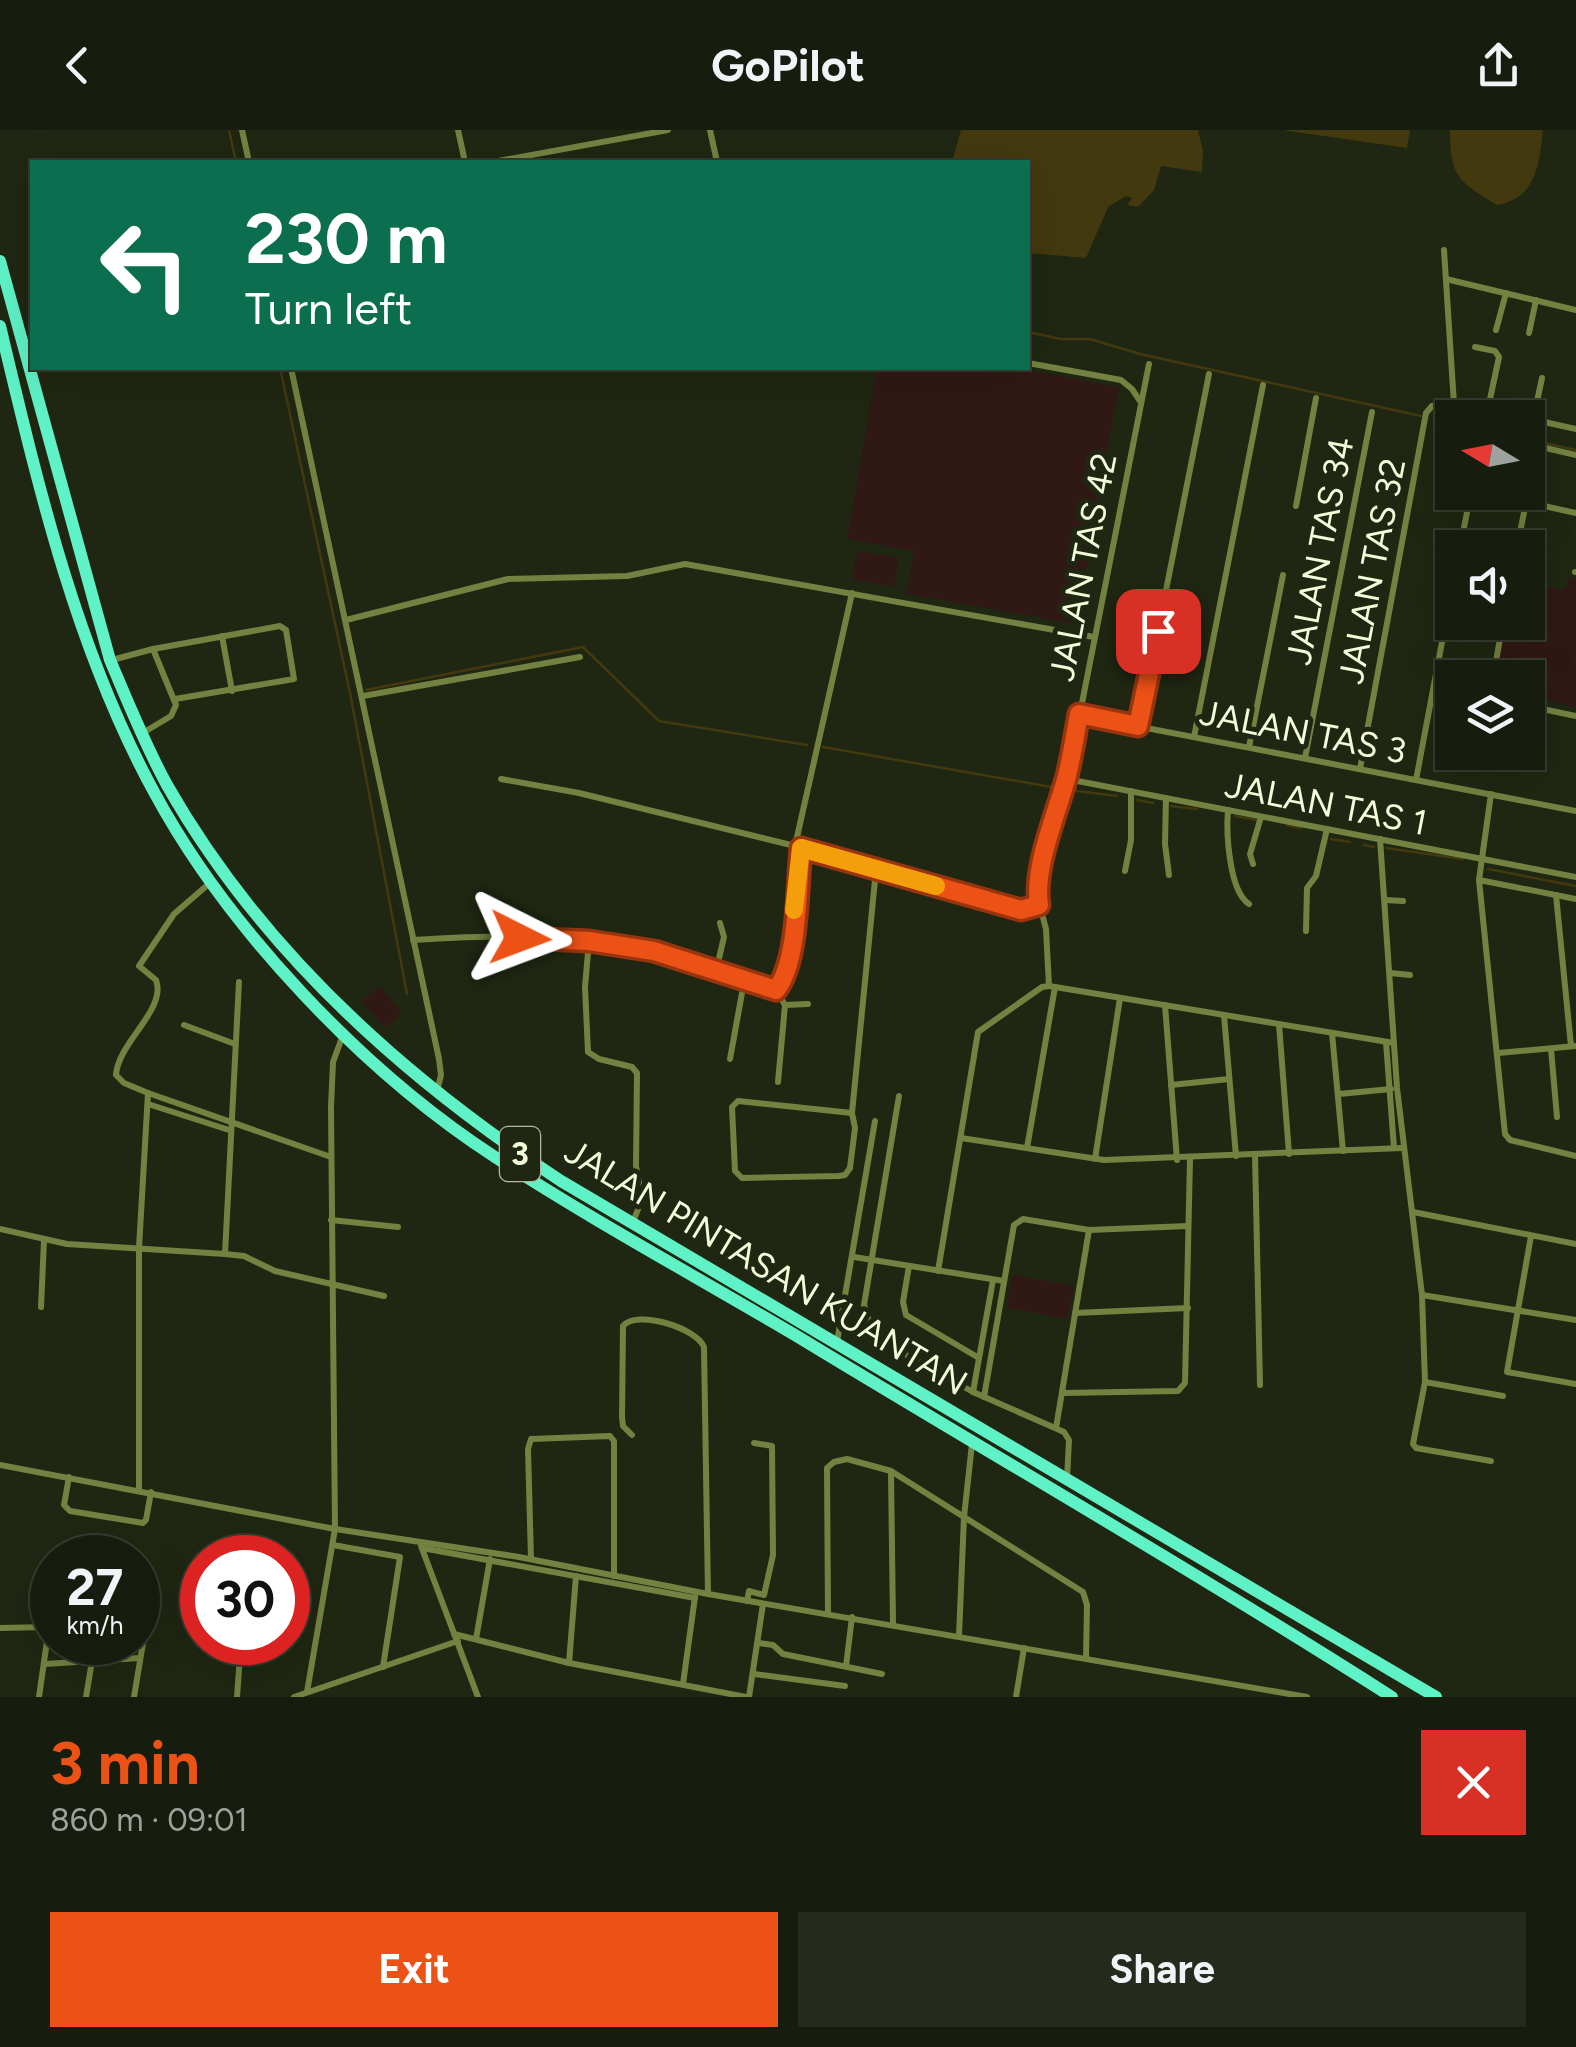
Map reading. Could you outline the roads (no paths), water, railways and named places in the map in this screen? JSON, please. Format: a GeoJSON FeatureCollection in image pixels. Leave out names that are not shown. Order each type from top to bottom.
{"type":"FeatureCollection","features":[{"type":"Feature","properties":{"kind":"highway","name":"JALAN PINTASAN KUANTAN"},"geometry":{"type":"LineString","coordinates":[[0,262],[110,660],[142,734],[168,786],[202,839],[314,982],[361,1028],[496,1138],[633,1223],[1436,1697]]}},
{"type":"Feature","properties":{"kind":"highway","name":"JALAN PINTASAN KUANTAN"},"geometry":{"type":"LineString","coordinates":[[0,326],[48,520],[91,660],[154,794],[211,882],[302,994],[396,1082],[492,1155],[1266,1616],[1392,1697]]}},
{"type":"Feature","properties":{"kind":"street"},"geometry":{"type":"LineString","coordinates":[[242,130],[248,160]]}},
{"type":"Feature","properties":{"kind":"street"},"geometry":{"type":"LineString","coordinates":[[458,130],[465,160]]}},
{"type":"Feature","properties":{"kind":"street"},"geometry":{"type":"LineString","coordinates":[[504,160],[668,130]]}},
{"type":"Feature","properties":{"kind":"street"},"geometry":{"type":"LineString","coordinates":[[710,130],[717,160]]}},
{"type":"Feature","properties":{"kind":"street"},"geometry":{"type":"LineString","coordinates":[[1444,250],[1454,400]]}},
{"type":"Feature","properties":{"kind":"street"},"geometry":{"type":"LineString","coordinates":[[1446,279],[1576,310]]}},
{"type":"Feature","properties":{"kind":"street"},"geometry":{"type":"LineString","coordinates":[[1496,330],[1506,293]]}},
{"type":"Feature","properties":{"kind":"street"},"geometry":{"type":"LineString","coordinates":[[1529,333],[1536,300]]}},
{"type":"Feature","properties":{"kind":"street"},"geometry":{"type":"LineString","coordinates":[[1475,347],[1499,357],[1489,400]]}},
{"type":"Feature","properties":{"kind":"street"},"geometry":{"type":"LineString","coordinates":[[1030,364],[1120,380],[1132,389],[1141,404]]}},
{"type":"Feature","properties":{"kind":"street","name":"JALAN TAS 42"},"geometry":{"type":"LineString","coordinates":[[1027,1149],[1052,986],[1046,929],[1039,905],[1040,882],[1066,779],[1149,364]]}},
{"type":"Feature","properties":{"kind":"street"},"geometry":{"type":"LineString","coordinates":[[291,370],[439,1059],[437,1092]]}},
{"type":"Feature","properties":{"kind":"street"},"geometry":{"type":"LineString","coordinates":[[1138,726],[1209,374]]}},
{"type":"Feature","properties":{"kind":"street"},"geometry":{"type":"LineString","coordinates":[[1536,400],[1542,378]]}},
{"type":"Feature","properties":{"kind":"street"},"geometry":{"type":"LineString","coordinates":[[1194,737],[1263,385]]}},
{"type":"Feature","properties":{"kind":"street"},"geometry":{"type":"LineString","coordinates":[[1296,506],[1316,398]]}},
{"type":"Feature","properties":{"kind":"street","name":"JALAN TAS 32"},"geometry":{"type":"LineString","coordinates":[[1360,769],[1426,412],[1435,406]]}},
{"type":"Feature","properties":{"kind":"street","name":"JALAN TAS 34"},"geometry":{"type":"LineString","coordinates":[[1305,758],[1372,412]]}},
{"type":"Feature","properties":{"kind":"street"},"geometry":{"type":"LineString","coordinates":[[1545,422],[1576,429]]}},
{"type":"Feature","properties":{"kind":"street"},"geometry":{"type":"LineString","coordinates":[[1545,448],[1576,455]]}},
{"type":"Feature","properties":{"kind":"street"},"geometry":{"type":"LineString","coordinates":[[1545,506],[1576,513]]}},
{"type":"Feature","properties":{"kind":"street"},"geometry":{"type":"LineString","coordinates":[[346,620],[508,579],[626,576],[679,564],[1094,638]]}},
{"type":"Feature","properties":{"kind":"street"},"geometry":{"type":"LineString","coordinates":[[1249,748],[1283,575]]}},
{"type":"Feature","properties":{"kind":"street"},"geometry":{"type":"LineString","coordinates":[[776,990],[784,980],[789,956],[798,847],[852,593]]}},
{"type":"Feature","properties":{"kind":"street"},"geometry":{"type":"LineString","coordinates":[[110,660],[153,648],[280,626],[286,630],[294,679],[175,699]]}},
{"type":"Feature","properties":{"kind":"street"},"geometry":{"type":"LineString","coordinates":[[222,636],[232,691]]}},
{"type":"Feature","properties":{"kind":"street"},"geometry":{"type":"LineString","coordinates":[[1416,780],[1443,640]]}},
{"type":"Feature","properties":{"kind":"street"},"geometry":{"type":"LineString","coordinates":[[142,734],[171,716],[175,699],[153,648]]}},
{"type":"Feature","properties":{"kind":"street"},"geometry":{"type":"LineString","coordinates":[[363,696],[580,657]]}},
{"type":"Feature","properties":{"kind":"street"},"geometry":{"type":"LineString","coordinates":[[1545,710],[1576,716]]}},
{"type":"Feature","properties":{"kind":"street","name":"JALAN TAS 3"},"geometry":{"type":"LineString","coordinates":[[1079,714],[1576,810]]}},
{"type":"Feature","properties":{"kind":"street"},"geometry":{"type":"LineString","coordinates":[[501,778],[579,793],[798,847],[1021,910],[1039,905]]}},
{"type":"Feature","properties":{"kind":"street","name":"JALAN TAS 1"},"geometry":{"type":"LineString","coordinates":[[1066,779],[1576,877]]}},
{"type":"Feature","properties":{"kind":"street"},"geometry":{"type":"LineString","coordinates":[[1125,871],[1131,840],[1132,792]]}},
{"type":"Feature","properties":{"kind":"street"},"geometry":{"type":"LineString","coordinates":[[1492,794],[1479,880],[1507,1138],[1576,1156]]}},
{"type":"Feature","properties":{"kind":"street"},"geometry":{"type":"LineString","coordinates":[[1166,798],[1169,875]]}},
{"type":"Feature","properties":{"kind":"street"},"geometry":{"type":"LineString","coordinates":[[1228,810],[1227,837],[1236,892],[1248,904]]}},
{"type":"Feature","properties":{"kind":"street"},"geometry":{"type":"LineString","coordinates":[[1253,864],[1250,854],[1262,816]]}},
{"type":"Feature","properties":{"kind":"street"},"geometry":{"type":"LineString","coordinates":[[1306,931],[1308,884],[1316,876],[1327,829]]}},
{"type":"Feature","properties":{"kind":"street"},"geometry":{"type":"LineString","coordinates":[[1380,840],[1393,1088],[1422,1295],[1425,1382],[1414,1447],[1491,1460]]}},
{"type":"Feature","properties":{"kind":"street"},"geometry":{"type":"LineString","coordinates":[[852,1113],[738,1102],[732,1107],[735,1171],[742,1178],[839,1176],[850,1168],[876,870]]}},
{"type":"Feature","properties":{"kind":"street"},"geometry":{"type":"LineString","coordinates":[[1479,880],[1576,899]]}},
{"type":"Feature","properties":{"kind":"street"},"geometry":{"type":"LineString","coordinates":[[211,882],[174,914],[139,966],[156,980],[158,998],[124,1052],[116,1074],[148,1093],[230,1126]]}},
{"type":"Feature","properties":{"kind":"street"},"geometry":{"type":"LineString","coordinates":[[1497,1054],[1573,1046],[1556,895]]}},
{"type":"Feature","properties":{"kind":"street"},"geometry":{"type":"LineString","coordinates":[[1385,900],[1403,901]]}},
{"type":"Feature","properties":{"kind":"street"},"geometry":{"type":"LineString","coordinates":[[716,971],[722,952],[720,923]]}},
{"type":"Feature","properties":{"kind":"street"},"geometry":{"type":"LineString","coordinates":[[413,940],[493,937],[589,941],[654,951],[776,990],[785,1006],[778,1082]]}},
{"type":"Feature","properties":{"kind":"street"},"geometry":{"type":"LineString","coordinates":[[589,941],[585,1006],[588,1052],[600,1059],[632,1066],[637,1073],[636,1166],[642,1199],[633,1223]]}},
{"type":"Feature","properties":{"kind":"street"},"geometry":{"type":"LineString","coordinates":[[1390,974],[1410,975]]}},
{"type":"Feature","properties":{"kind":"street"},"geometry":{"type":"LineString","coordinates":[[225,1254],[239,982]]}},
{"type":"Feature","properties":{"kind":"street"},"geometry":{"type":"LineString","coordinates":[[730,1058],[744,982]]}},
{"type":"Feature","properties":{"kind":"street"},"geometry":{"type":"LineString","coordinates":[[938,1271],[978,1032],[1042,987],[1390,1043]]}},
{"type":"Feature","properties":{"kind":"street"},"geometry":{"type":"LineString","coordinates":[[1095,1159],[1120,998]]}},
{"type":"Feature","properties":{"kind":"street"},"geometry":{"type":"LineString","coordinates":[[785,1006],[808,1004]]}},
{"type":"Feature","properties":{"kind":"street"},"geometry":{"type":"LineString","coordinates":[[1165,1005],[1177,1160]]}},
{"type":"Feature","properties":{"kind":"street"},"geometry":{"type":"LineString","coordinates":[[1224,1015],[1236,1156]]}},
{"type":"Feature","properties":{"kind":"street"},"geometry":{"type":"LineString","coordinates":[[1279,1024],[1289,1154]]}},
{"type":"Feature","properties":{"kind":"street"},"geometry":{"type":"LineString","coordinates":[[184,1025],[235,1044]]}},
{"type":"Feature","properties":{"kind":"street"},"geometry":{"type":"LineString","coordinates":[[1332,1033],[1343,1151]]}},
{"type":"Feature","properties":{"kind":"street"},"geometry":{"type":"LineString","coordinates":[[307,1692],[335,1528],[331,1157],[333,1062],[344,1034]]}},
{"type":"Feature","properties":{"kind":"street"},"geometry":{"type":"LineString","coordinates":[[1551,1048],[1557,1117]]}},
{"type":"Feature","properties":{"kind":"street"},"geometry":{"type":"LineString","coordinates":[[1171,1084],[1229,1079]]}},
{"type":"Feature","properties":{"kind":"street"},"geometry":{"type":"LineString","coordinates":[[1339,1094],[1393,1088]]}},
{"type":"Feature","properties":{"kind":"street"},"geometry":{"type":"LineString","coordinates":[[138,1490],[139,1248],[148,1093]]}},
{"type":"Feature","properties":{"kind":"street"},"geometry":{"type":"LineString","coordinates":[[899,1096],[864,1305],[874,1337],[973,1392],[1056,1428],[1070,1440],[1066,1480]]}},
{"type":"Feature","properties":{"kind":"street"},"geometry":{"type":"LineString","coordinates":[[148,1104],[331,1157]]}},
{"type":"Feature","properties":{"kind":"street"},"geometry":{"type":"LineString","coordinates":[[837,1344],[875,1121]]}},
{"type":"Feature","properties":{"kind":"street"},"geometry":{"type":"LineString","coordinates":[[960,1138],[1095,1159],[1177,1160],[1399,1148]]}},
{"type":"Feature","properties":{"kind":"street"},"geometry":{"type":"LineString","coordinates":[[1255,1156],[1260,1385]]}},
{"type":"Feature","properties":{"kind":"street"},"geometry":{"type":"LineString","coordinates":[[1062,1394],[1182,1388],[1185,1384],[1190,1159]]}},
{"type":"Feature","properties":{"kind":"street"},"geometry":{"type":"LineString","coordinates":[[850,1168],[867,1173]]}},
{"type":"Feature","properties":{"kind":"street"},"geometry":{"type":"LineString","coordinates":[[1413,1212],[1576,1244]]}},
{"type":"Feature","properties":{"kind":"street"},"geometry":{"type":"LineString","coordinates":[[330,1220],[398,1227]]}},
{"type":"Feature","properties":{"kind":"street"},"geometry":{"type":"LineString","coordinates":[[984,1397],[1018,1220],[1090,1230],[1188,1226]]}},
{"type":"Feature","properties":{"kind":"street"},"geometry":{"type":"LineString","coordinates":[[0,1230],[44,1240],[253,1258],[281,1272],[384,1296]]}},
{"type":"Feature","properties":{"kind":"street"},"geometry":{"type":"LineString","coordinates":[[1056,1428],[1090,1230]]}},
{"type":"Feature","properties":{"kind":"street"},"geometry":{"type":"LineString","coordinates":[[1530,1236],[1507,1372],[1576,1384]]}},
{"type":"Feature","properties":{"kind":"street"},"geometry":{"type":"LineString","coordinates":[[41,1308],[44,1240]]}},
{"type":"Feature","properties":{"kind":"street"},"geometry":{"type":"LineString","coordinates":[[854,1257],[1004,1282]]}},
{"type":"Feature","properties":{"kind":"street"},"geometry":{"type":"LineString","coordinates":[[909,1266],[903,1302],[906,1315],[979,1358]]}},
{"type":"Feature","properties":{"kind":"street"},"geometry":{"type":"LineString","coordinates":[[973,1392],[993,1280]]}},
{"type":"Feature","properties":{"kind":"street"},"geometry":{"type":"LineString","coordinates":[[1422,1295],[1576,1320]]}},
{"type":"Feature","properties":{"kind":"street"},"geometry":{"type":"LineString","coordinates":[[1076,1312],[1188,1308]]}},
{"type":"Feature","properties":{"kind":"street"},"geometry":{"type":"LineString","coordinates":[[632,1435],[623,1426],[622,1417],[623,1326],[634,1317],[696,1335],[704,1347],[708,1594]]}},
{"type":"Feature","properties":{"kind":"street"},"geometry":{"type":"LineString","coordinates":[[1425,1382],[1502,1396]]}},
{"type":"Feature","properties":{"kind":"street"},"geometry":{"type":"LineString","coordinates":[[532,1559],[528,1450],[532,1440],[610,1436],[614,1440],[614,1576]]}},
{"type":"Feature","properties":{"kind":"street"},"geometry":{"type":"LineString","coordinates":[[746,1601],[749,1592],[764,1595],[773,1555],[772,1446],[754,1443]]}},
{"type":"Feature","properties":{"kind":"street"},"geometry":{"type":"LineString","coordinates":[[959,1636],[964,1517],[972,1443]]}},
{"type":"Feature","properties":{"kind":"street"},"geometry":{"type":"LineString","coordinates":[[828,1613],[827,1468],[847,1459],[891,1470],[1083,1592],[1087,1606],[1086,1658]]}},
{"type":"Feature","properties":{"kind":"street"},"geometry":{"type":"LineString","coordinates":[[0,1465],[576,1576],[828,1613],[1307,1697]]}},
{"type":"Feature","properties":{"kind":"street"},"geometry":{"type":"LineString","coordinates":[[891,1470],[893,1624]]}},
{"type":"Feature","properties":{"kind":"street"},"geometry":{"type":"LineString","coordinates":[[69,1477],[64,1505],[70,1511],[142,1523],[146,1520],[151,1492]]}},
{"type":"Feature","properties":{"kind":"street"},"geometry":{"type":"LineString","coordinates":[[420,1544],[532,1559],[696,1594]]}},
{"type":"Feature","properties":{"kind":"street"},"geometry":{"type":"LineString","coordinates":[[420,1544],[478,1697]]}},
{"type":"Feature","properties":{"kind":"street"},"geometry":{"type":"LineString","coordinates":[[332,1545],[400,1557],[382,1667]]}},
{"type":"Feature","properties":{"kind":"street"},"geometry":{"type":"LineString","coordinates":[[476,1639],[490,1559]]}},
{"type":"Feature","properties":{"kind":"street"},"geometry":{"type":"LineString","coordinates":[[569,1663],[576,1576]]}},
{"type":"Feature","properties":{"kind":"street"},"geometry":{"type":"LineString","coordinates":[[682,1684],[696,1594]]}},
{"type":"Feature","properties":{"kind":"street"},"geometry":{"type":"LineString","coordinates":[[294,1697],[456,1638],[476,1639],[718,1694],[748,1697],[763,1604]]}},
{"type":"Feature","properties":{"kind":"street"},"geometry":{"type":"LineString","coordinates":[[846,1666],[852,1617]]}},
{"type":"Feature","properties":{"kind":"street"},"geometry":{"type":"LineString","coordinates":[[0,1628],[30,1627]]}},
{"type":"Feature","properties":{"kind":"street"},"geometry":{"type":"LineString","coordinates":[[758,1642],[773,1645],[783,1654],[882,1674]]}},
{"type":"Feature","properties":{"kind":"street"},"geometry":{"type":"LineString","coordinates":[[1016,1697],[1024,1648]]}},
{"type":"Feature","properties":{"kind":"street"},"geometry":{"type":"LineString","coordinates":[[39,1697],[45,1665]]}},
{"type":"Feature","properties":{"kind":"street"},"geometry":{"type":"LineString","coordinates":[[86,1697],[91,1665]]}},
{"type":"Feature","properties":{"kind":"street"},"geometry":{"type":"LineString","coordinates":[[134,1697],[139,1665]]}},
{"type":"Feature","properties":{"kind":"street"},"geometry":{"type":"LineString","coordinates":[[237,1697],[239,1665]]}},
{"type":"Feature","properties":{"kind":"street"},"geometry":{"type":"LineString","coordinates":[[754,1674],[844,1686]]}},
{"type":"Feature","properties":{"kind":"street"},"geometry":{"type":"LineString","coordinates":[[1363,1696],[1372,1684]]}},
{"type":"Feature","properties":{"kind":"waterway"},"geometry":{"type":"LineString","coordinates":[[229,130],[236,160]]}},
{"type":"Feature","properties":{"kind":"waterway"},"geometry":{"type":"LineString","coordinates":[[1030,332],[1061,339],[1090,339],[1140,354],[1421,416]]}},
{"type":"Feature","properties":{"kind":"waterway"},"geometry":{"type":"LineString","coordinates":[[280,370],[350,693],[407,994]]}},
{"type":"Feature","properties":{"kind":"waterway"},"geometry":{"type":"LineString","coordinates":[[1545,443],[1576,450]]}},
{"type":"Feature","properties":{"kind":"waterway"},"geometry":{"type":"LineString","coordinates":[[366,690],[583,647],[659,721],[807,745]]}},
{"type":"Feature","properties":{"kind":"waterway"},"geometry":{"type":"LineString","coordinates":[[823,747],[1057,788]]}},
{"type":"Feature","properties":{"kind":"waterway"},"geometry":{"type":"LineString","coordinates":[[1069,790],[1117,796]]}},
{"type":"Feature","properties":{"kind":"waterway"},"geometry":{"type":"LineString","coordinates":[[1137,800],[1153,803]]}},
{"type":"Feature","properties":{"kind":"waterway"},"geometry":{"type":"LineString","coordinates":[[1171,806],[1197,809]]}},
{"type":"Feature","properties":{"kind":"waterway"},"geometry":{"type":"LineString","coordinates":[[1235,816],[1257,820]]}},
{"type":"Feature","properties":{"kind":"waterway"},"geometry":{"type":"LineString","coordinates":[[1287,825],[1301,828]]}},
{"type":"Feature","properties":{"kind":"waterway"},"geometry":{"type":"LineString","coordinates":[[1331,839],[1350,842]]}},
{"type":"Feature","properties":{"kind":"waterway"},"geometry":{"type":"LineString","coordinates":[[1364,845],[1374,847]]}},
{"type":"Feature","properties":{"kind":"waterway"},"geometry":{"type":"LineString","coordinates":[[1386,848],[1463,859]]}},
{"type":"Feature","properties":{"kind":"waterway"},"geometry":{"type":"LineString","coordinates":[[1488,869],[1576,886]]}}]}
